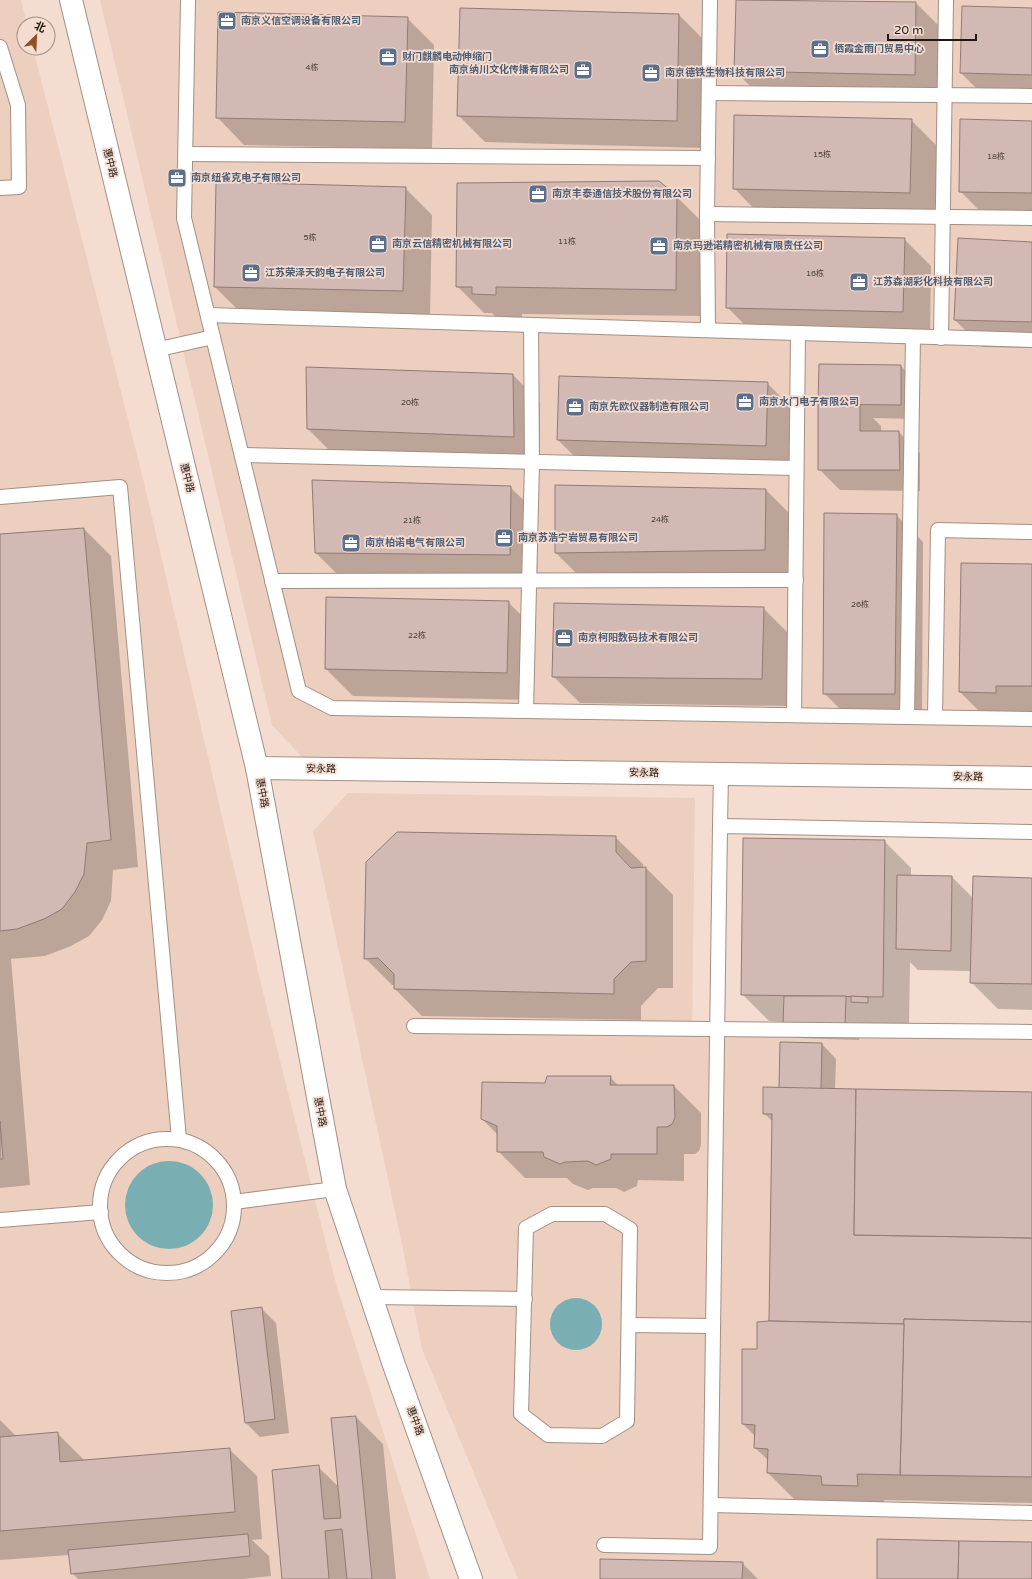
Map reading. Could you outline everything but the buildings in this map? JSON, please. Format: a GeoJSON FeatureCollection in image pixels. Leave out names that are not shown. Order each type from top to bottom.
{"type":"FeatureCollection","features":[{"type":"Feature","properties":{"kind":"street","name":"惠中路"},"geometry":{"type":"LineString","coordinates":[[71,0],[257,768],[335,1189],[394,1365],[471,1579]]}},
{"type":"Feature","properties":{"kind":"street","name":"安永路"},"geometry":{"type":"LineString","coordinates":[[257,768],[1032,778]]}},
{"type":"Feature","properties":{"kind":"lane"},"geometry":{"type":"LineString","coordinates":[[188,0],[184,218],[299,691],[332,708],[1032,719]]}},
{"type":"Feature","properties":{"kind":"lane"},"geometry":{"type":"LineString","coordinates":[[708,330],[707,214],[710,0]]}},
{"type":"Feature","properties":{"kind":"lane"},"geometry":{"type":"LineString","coordinates":[[941,338],[946,0]]}},
{"type":"Feature","properties":{"kind":"lane"},"geometry":{"type":"LineString","coordinates":[[0,47],[18,105],[19,187],[0,188]]}},
{"type":"Feature","properties":{"kind":"lane"},"geometry":{"type":"LineString","coordinates":[[709,92],[1032,96]]}},
{"type":"Feature","properties":{"kind":"lane"},"geometry":{"type":"LineString","coordinates":[[186,154],[708,158]]}},
{"type":"Feature","properties":{"kind":"lane"},"geometry":{"type":"LineString","coordinates":[[707,214],[1032,218]]}},
{"type":"Feature","properties":{"kind":"lane"},"geometry":{"type":"LineString","coordinates":[[208,315],[1032,340]]}},
{"type":"Feature","properties":{"kind":"lane"},"geometry":{"type":"LineString","coordinates":[[526,711],[532,462],[531,325]]}},
{"type":"Feature","properties":{"kind":"lane"},"geometry":{"type":"LineString","coordinates":[[794,715],[798,333]]}},
{"type":"Feature","properties":{"kind":"lane"},"geometry":{"type":"LineString","coordinates":[[156,350],[213,336]]}},
{"type":"Feature","properties":{"kind":"lane"},"geometry":{"type":"LineString","coordinates":[[907,717],[913,337]]}},
{"type":"Feature","properties":{"kind":"lane"},"geometry":{"type":"LineString","coordinates":[[242,455],[796,468]]}},
{"type":"Feature","properties":{"kind":"lane"},"geometry":{"type":"LineString","coordinates":[[0,497],[120,488],[179,1139]]}},
{"type":"Feature","properties":{"kind":"lane"},"geometry":{"type":"LineString","coordinates":[[936,717],[938,530],[1032,532]]}},
{"type":"Feature","properties":{"kind":"lane"},"geometry":{"type":"LineString","coordinates":[[272,581],[796,580]]}},
{"type":"Feature","properties":{"kind":"lane"},"geometry":{"type":"LineString","coordinates":[[604,1545],[710,1547],[721,774]]}},
{"type":"Feature","properties":{"kind":"lane"},"geometry":{"type":"LineString","coordinates":[[720,826],[1032,832]]}},
{"type":"Feature","properties":{"kind":"lane"},"geometry":{"type":"LineString","coordinates":[[414,1026],[1032,1032]]}},
{"type":"Feature","properties":{"kind":"lane"},"geometry":{"type":"LineString","coordinates":[[179,1139],[204,1150],[218,1162],[228,1178],[234,1202],[234,1214],[229,1232],[219,1248],[206,1261],[191,1268],[175,1272],[158,1272],[141,1268],[127,1259],[115,1247],[106,1233],[100,1200],[104,1184],[111,1168],[122,1156],[137,1146],[153,1140],[179,1139]]}},
{"type":"Feature","properties":{"kind":"lane"},"geometry":{"type":"LineString","coordinates":[[234,1202],[335,1189]]}},
{"type":"Feature","properties":{"kind":"lane"},"geometry":{"type":"LineString","coordinates":[[0,1220],[101,1212]]}},
{"type":"Feature","properties":{"kind":"lane"},"geometry":{"type":"LineString","coordinates":[[552,1214],[605,1214],[630,1229],[627,1421],[602,1436],[548,1435],[521,1414],[525,1299],[526,1228],[552,1214]]}},
{"type":"Feature","properties":{"kind":"lane"},"geometry":{"type":"LineString","coordinates":[[371,1297],[525,1299]]}},
{"type":"Feature","properties":{"kind":"lane"},"geometry":{"type":"LineString","coordinates":[[629,1325],[713,1326]]}},
{"type":"Feature","properties":{"kind":"lane"},"geometry":{"type":"LineString","coordinates":[[711,1505],[1032,1513]]}},
{"type":"Feature","properties":{"kind":"shaded area"},"geometry":{"type":"Polygon","coordinates":[[[0,0],[21,0],[25,16],[16,16],[16,56],[35,56],[141,470],[267,1009],[337,1287],[430,1579],[0,1579],[0,0]]]}},
{"type":"Feature","properties":{"kind":"shaded area"},"geometry":{"type":"Polygon","coordinates":[[[100,0],[1032,0],[1032,769],[303,758],[272,725],[100,0]]]}},
{"type":"Feature","properties":{"kind":"shaded area"},"geometry":{"type":"Polygon","coordinates":[[[348,793],[695,798],[692,1034],[1032,1039],[1032,1579],[518,1579],[422,1349],[402,1244],[313,831],[348,793]]]}},
{"type":"Feature","properties":{"kind":"water"},"geometry":{"type":"Polygon","coordinates":[[[169,1161],[186,1164],[200,1174],[210,1188],[213,1205],[210,1222],[200,1236],[186,1246],[169,1249],[152,1246],[138,1236],[128,1222],[125,1205],[128,1188],[138,1174],[152,1164],[169,1161]]]}},
{"type":"Feature","properties":{"kind":"water"},"geometry":{"type":"Polygon","coordinates":[[[576,1298],[586,1300],[594,1306],[600,1314],[602,1324],[600,1334],[594,1342],[586,1348],[576,1350],[566,1348],[558,1342],[552,1334],[550,1324],[552,1314],[558,1306],[566,1300],[576,1298]]]}},
{"type":"Feature","properties":{"kind":"place","name":"南京义信空调设备有限公司"},"geometry":{"type":"Point","coordinates":[227,21]}},
{"type":"Feature","properties":{"kind":"place","name":"栖霞金雨门贸易中心"},"geometry":{"type":"Point","coordinates":[820,49]}},
{"type":"Feature","properties":{"kind":"place","name":"财门麒麟电动伸缩门"},"geometry":{"type":"Point","coordinates":[388,57]}},
{"type":"Feature","properties":{"kind":"place","name":"南京纳川文化传播有限公司"},"geometry":{"type":"Point","coordinates":[583,70]}},
{"type":"Feature","properties":{"kind":"place","name":"南京德铁生物科技有限公司"},"geometry":{"type":"Point","coordinates":[651,73]}},
{"type":"Feature","properties":{"kind":"place","name":"南京纽雀克电子有限公司"},"geometry":{"type":"Point","coordinates":[177,178]}},
{"type":"Feature","properties":{"kind":"place","name":"南京丰泰通信技术股份有限公司"},"geometry":{"type":"Point","coordinates":[538,194]}},
{"type":"Feature","properties":{"kind":"place","name":"南京云信精密机械有限公司"},"geometry":{"type":"Point","coordinates":[378,244]}},
{"type":"Feature","properties":{"kind":"place","name":"南京玛逊诺精密机械有限责任公司"},"geometry":{"type":"Point","coordinates":[659,246]}},
{"type":"Feature","properties":{"kind":"place","name":"江苏荣泽天韵电子有限公司"},"geometry":{"type":"Point","coordinates":[251,273]}},
{"type":"Feature","properties":{"kind":"place","name":"江苏森湖彩化科技有限公司"},"geometry":{"type":"Point","coordinates":[859,282]}},
{"type":"Feature","properties":{"kind":"place","name":"南京水门电子有限公司"},"geometry":{"type":"Point","coordinates":[745,402]}},
{"type":"Feature","properties":{"kind":"place","name":"南京先欧仪器制造有限公司"},"geometry":{"type":"Point","coordinates":[575,407]}},
{"type":"Feature","properties":{"kind":"place","name":"南京苏浩宁岩贸易有限公司"},"geometry":{"type":"Point","coordinates":[504,538]}},
{"type":"Feature","properties":{"kind":"place","name":"南京柏诺电气有限公司"},"geometry":{"type":"Point","coordinates":[351,543]}},
{"type":"Feature","properties":{"kind":"place","name":"南京柯阳数码技术有限公司"},"geometry":{"type":"Point","coordinates":[564,638]}}]}
